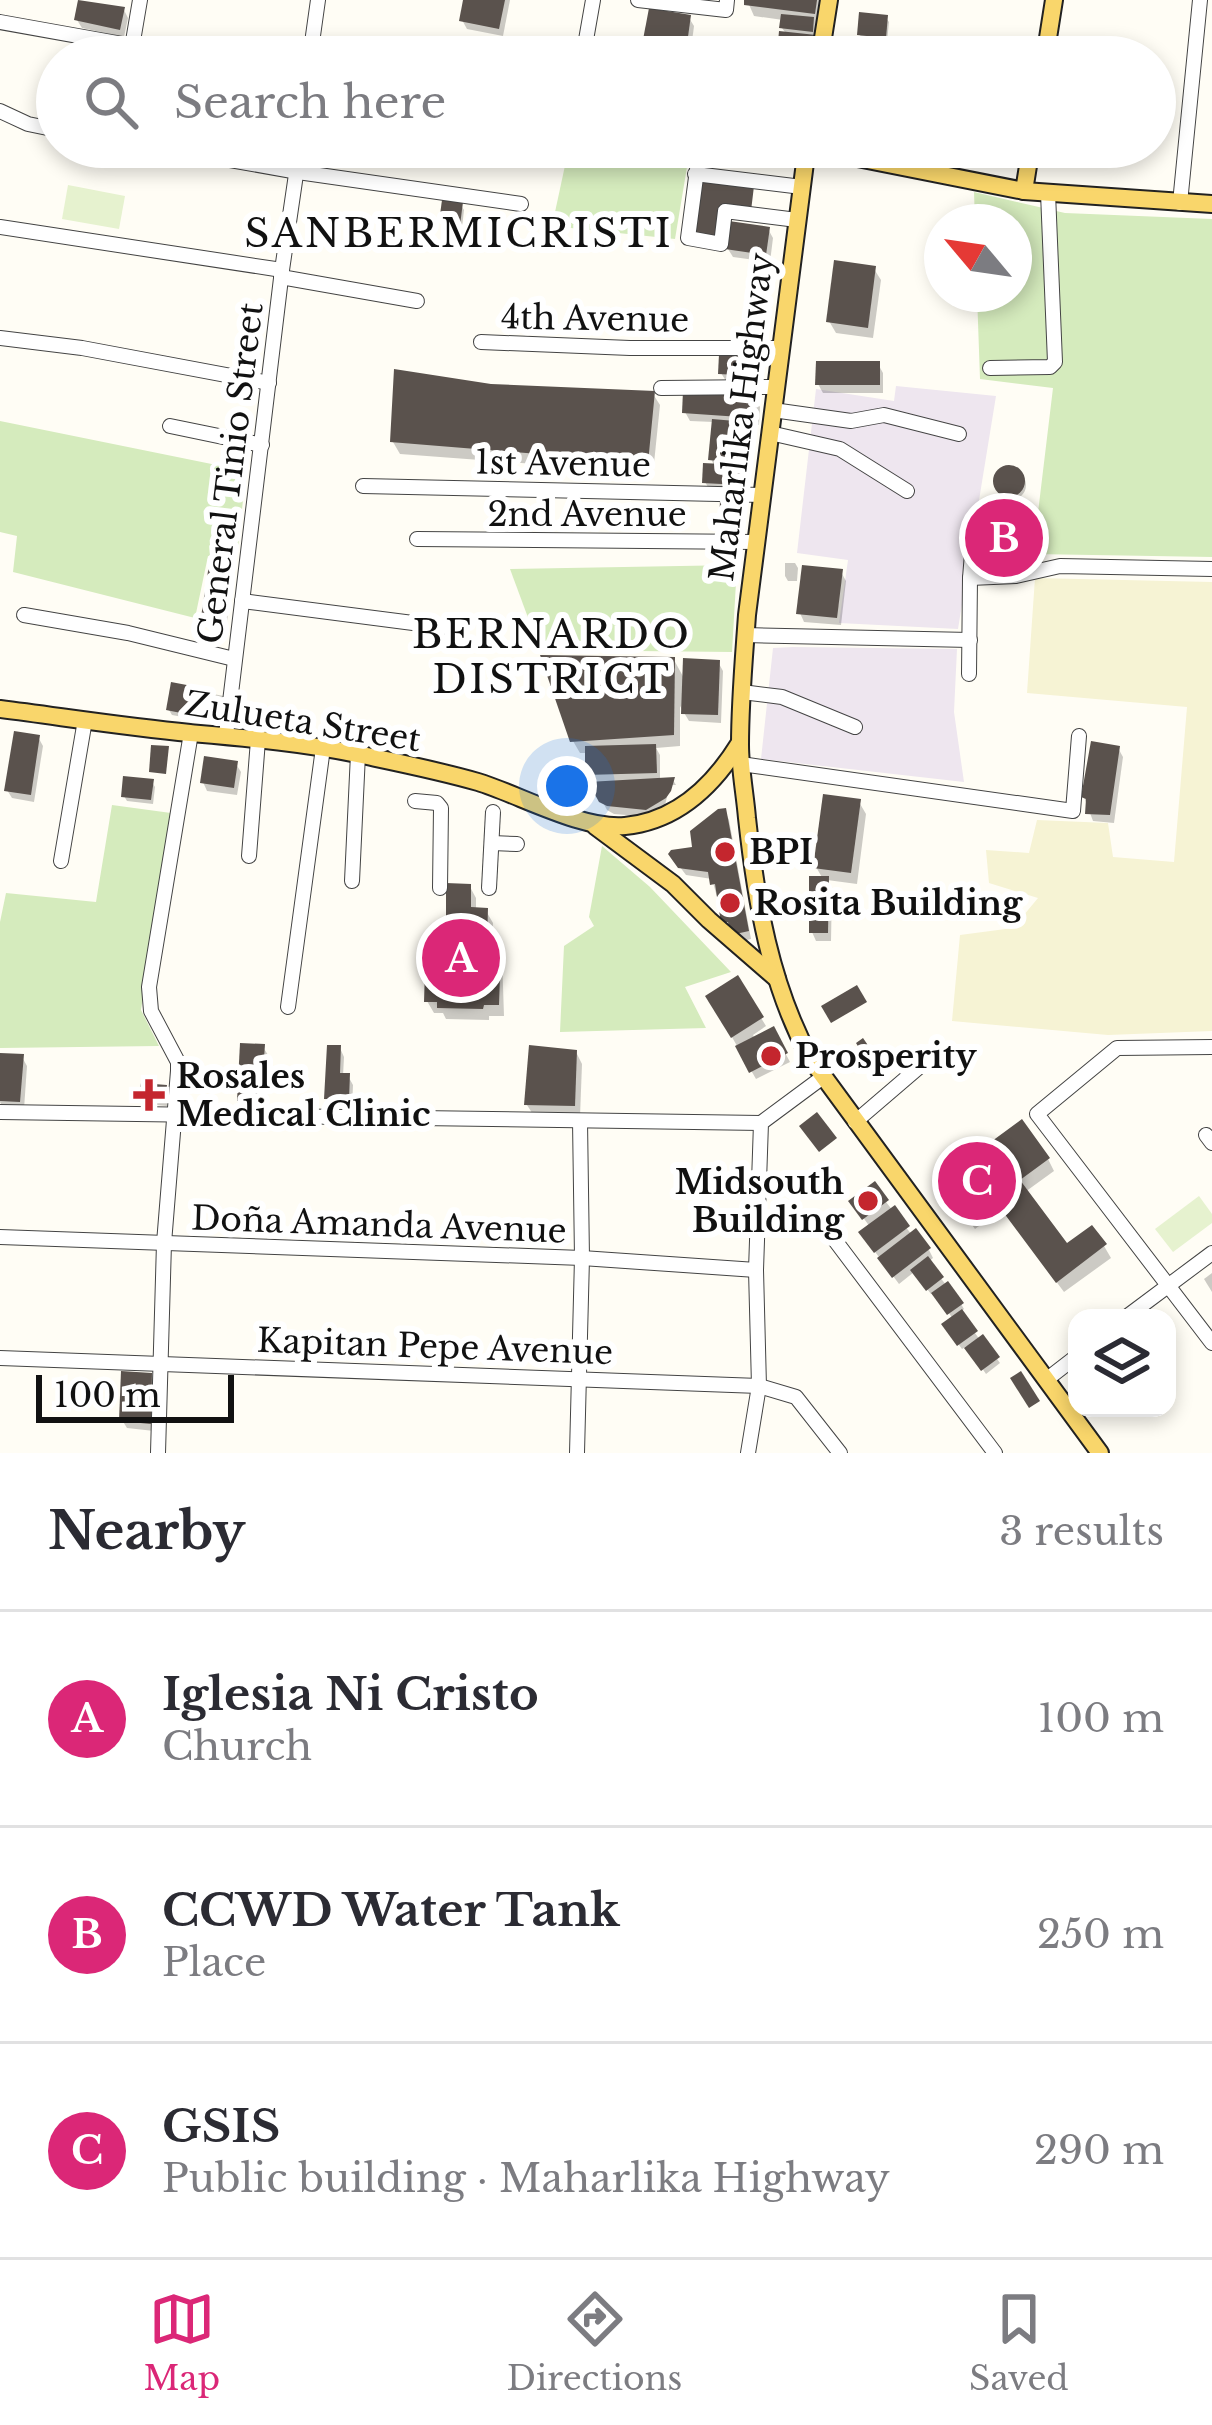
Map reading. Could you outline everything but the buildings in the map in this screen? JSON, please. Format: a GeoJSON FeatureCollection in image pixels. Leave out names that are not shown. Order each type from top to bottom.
{"type":"FeatureCollection","features":[{"type":"Feature","properties":{"kind":"main road"},"geometry":{"type":"LineString","coordinates":[[823,36],[829,0]]}},
{"type":"Feature","properties":{"kind":"main road"},"geometry":{"type":"LineString","coordinates":[[1048,36],[1054,0]]}},
{"type":"Feature","properties":{"kind":"main road","name":"Maharlika Highway"},"geometry":{"type":"LineString","coordinates":[[804,168],[779,348],[742,692],[741,764],[757,889],[794,1028],[855,1122],[1100,1453]]}},
{"type":"Feature","properties":{"kind":"main road"},"geometry":{"type":"LineString","coordinates":[[908,168],[1024,191],[1212,205]]}},
{"type":"Feature","properties":{"kind":"main road"},"geometry":{"type":"LineString","coordinates":[[1024,191],[1028,168]]}},
{"type":"Feature","properties":{"kind":"main road","name":"Zulueta Street"},"geometry":{"type":"LineString","coordinates":[[1,715],[85,719],[358,754],[478,782],[589,822],[613,826],[673,813],[706,788],[740,743]]}},
{"type":"Feature","properties":{"kind":"main road","name":"Zulueta Street"},"geometry":{"type":"LineString","coordinates":[[589,822],[673,884],[778,979]]}},
{"type":"Feature","properties":{"kind":"street"},"geometry":{"type":"LineString","coordinates":[[133,36],[140,0]]}},
{"type":"Feature","properties":{"kind":"street"},"geometry":{"type":"LineString","coordinates":[[313,36],[318,0]]}},
{"type":"Feature","properties":{"kind":"street"},"geometry":{"type":"LineString","coordinates":[[587,36],[593,0]]}},
{"type":"Feature","properties":{"kind":"street"},"geometry":{"type":"LineString","coordinates":[[638,0],[726,10],[727,0]]}},
{"type":"Feature","properties":{"kind":"street"},"geometry":{"type":"LineString","coordinates":[[1180,203],[1200,0]]}},
{"type":"Feature","properties":{"kind":"street"},"geometry":{"type":"LineString","coordinates":[[0,22],[73,36]]}},
{"type":"Feature","properties":{"kind":"street"},"geometry":{"type":"LineString","coordinates":[[0,111],[36,126]]}},
{"type":"Feature","properties":{"kind":"street"},"geometry":{"type":"LineString","coordinates":[[275,168],[521,204]]}},
{"type":"Feature","properties":{"kind":"street","name":"General Tinio Street"},"geometry":{"type":"LineString","coordinates":[[226,735],[298,168]]}},
{"type":"Feature","properties":{"kind":"street"},"geometry":{"type":"LineString","coordinates":[[696,168],[688,238],[721,244],[725,211],[797,220]]}},
{"type":"Feature","properties":{"kind":"street"},"geometry":{"type":"LineString","coordinates":[[695,174],[802,187]]}},
{"type":"Feature","properties":{"kind":"street"},"geometry":{"type":"LineString","coordinates":[[990,368],[1050,367],[1055,362],[1048,193]]}},
{"type":"Feature","properties":{"kind":"street"},"geometry":{"type":"LineString","coordinates":[[0,227],[282,273],[417,301]]}},
{"type":"Feature","properties":{"kind":"street"},"geometry":{"type":"LineString","coordinates":[[0,338],[82,348],[268,383]]}},
{"type":"Feature","properties":{"kind":"street","name":"4th Avenue"},"geometry":{"type":"LineString","coordinates":[[481,342],[779,348]]}},
{"type":"Feature","properties":{"kind":"street"},"geometry":{"type":"LineString","coordinates":[[661,388],[776,387]]}},
{"type":"Feature","properties":{"kind":"street"},"geometry":{"type":"LineString","coordinates":[[772,410],[851,422],[884,416],[959,434]]}},
{"type":"Feature","properties":{"kind":"street"},"geometry":{"type":"LineString","coordinates":[[170,426],[262,445]]}},
{"type":"Feature","properties":{"kind":"street"},"geometry":{"type":"LineString","coordinates":[[770,433],[840,449],[907,491]]}},
{"type":"Feature","properties":{"kind":"street","name":"1st Avenue"},"geometry":{"type":"LineString","coordinates":[[363,486],[762,495]]}},
{"type":"Feature","properties":{"kind":"street"},"geometry":{"type":"LineString","coordinates":[[969,674],[975,517]]}},
{"type":"Feature","properties":{"kind":"street","name":"2nd Avenue"},"geometry":{"type":"LineString","coordinates":[[417,539],[756,542]]}},
{"type":"Feature","properties":{"kind":"street"},"geometry":{"type":"LineString","coordinates":[[970,578],[1016,576],[1060,566],[1212,569]]}},
{"type":"Feature","properties":{"kind":"street"},"geometry":{"type":"LineString","coordinates":[[242,601],[444,627]]}},
{"type":"Feature","properties":{"kind":"street"},"geometry":{"type":"LineString","coordinates":[[24,615],[234,659]]}},
{"type":"Feature","properties":{"kind":"street"},"geometry":{"type":"LineString","coordinates":[[746,635],[970,640]]}},
{"type":"Feature","properties":{"kind":"street"},"geometry":{"type":"LineString","coordinates":[[742,692],[782,697],[855,727]]}},
{"type":"Feature","properties":{"kind":"street"},"geometry":{"type":"LineString","coordinates":[[62,861],[85,719]]}},
{"type":"Feature","properties":{"kind":"street"},"geometry":{"type":"LineString","coordinates":[[158,1453],[164,1244],[178,1063],[151,1011],[149,987],[191,733]]}},
{"type":"Feature","properties":{"kind":"street"},"geometry":{"type":"LineString","coordinates":[[741,764],[1073,811],[1079,736]]}},
{"type":"Feature","properties":{"kind":"street"},"geometry":{"type":"LineString","coordinates":[[249,856],[258,740]]}},
{"type":"Feature","properties":{"kind":"street"},"geometry":{"type":"LineString","coordinates":[[288,1007],[323,748]]}},
{"type":"Feature","properties":{"kind":"street"},"geometry":{"type":"LineString","coordinates":[[352,881],[358,754]]}},
{"type":"Feature","properties":{"kind":"street"},"geometry":{"type":"LineString","coordinates":[[415,801],[442,808],[440,888]]}},
{"type":"Feature","properties":{"kind":"street"},"geometry":{"type":"LineString","coordinates":[[489,889],[493,812]]}},
{"type":"Feature","properties":{"kind":"street"},"geometry":{"type":"LineString","coordinates":[[492,843],[517,844]]}},
{"type":"Feature","properties":{"kind":"street"},"geometry":{"type":"LineString","coordinates":[[1212,1047],[1117,1048],[1037,1114],[1212,1343]]}},
{"type":"Feature","properties":{"kind":"street"},"geometry":{"type":"LineString","coordinates":[[855,1122],[926,1062]]}},
{"type":"Feature","properties":{"kind":"street"},"geometry":{"type":"LineString","coordinates":[[0,1112],[761,1123],[824,1077]]}},
{"type":"Feature","properties":{"kind":"street"},"geometry":{"type":"LineString","coordinates":[[577,1453],[580,1121]]}},
{"type":"Feature","properties":{"kind":"street"},"geometry":{"type":"LineString","coordinates":[[748,1453],[759,1386],[756,1270],[761,1123]]}},
{"type":"Feature","properties":{"kind":"street"},"geometry":{"type":"LineString","coordinates":[[760,1219],[801,1220],[828,1231],[994,1453]]}},
{"type":"Feature","properties":{"kind":"street","name":"Doña Amanda Avenue"},"geometry":{"type":"LineString","coordinates":[[0,1237],[582,1258],[756,1270]]}},
{"type":"Feature","properties":{"kind":"street"},"geometry":{"type":"LineString","coordinates":[[1137,1309],[1212,1252]]}},
{"type":"Feature","properties":{"kind":"street","name":"Kapitan Pepe Avenue"},"geometry":{"type":"LineString","coordinates":[[0,1358],[759,1386],[796,1397],[840,1453]]}},
{"type":"Feature","properties":{"kind":"street"},"geometry":{"type":"LineString","coordinates":[[1046,1380],[1068,1363]]}},
{"type":"Feature","properties":{"kind":"shaded area"},"geometry":{"type":"Polygon","coordinates":[[[896,386],[996,396],[958,629],[839,623],[848,560],[797,553],[816,389],[894,401],[896,386]]]}},
{"type":"Feature","properties":{"kind":"shaded area"},"geometry":{"type":"Polygon","coordinates":[[[1035,578],[1212,582],[1212,1031],[1108,1035],[952,1021],[960,935],[1013,928],[1038,898],[989,883],[986,850],[1029,853],[1037,820],[1108,823],[1113,857],[1174,862],[1187,707],[1027,693],[1035,578]]]}},
{"type":"Feature","properties":{"kind":"shaded area"},"geometry":{"type":"Polygon","coordinates":[[[773,648],[957,649],[954,712],[964,782],[761,759],[773,648]]]}},
{"type":"Feature","properties":{"kind":"green space"},"geometry":{"type":"Polygon","coordinates":[[[564,168],[687,168],[675,239],[552,226],[564,168]]]}},
{"type":"Feature","properties":{"kind":"green space"},"geometry":{"type":"Polygon","coordinates":[[[68,185],[125,196],[119,229],[62,219],[68,185]]]}},
{"type":"Feature","properties":{"kind":"green space"},"geometry":{"type":"Polygon","coordinates":[[[974,192],[1026,204],[974,204],[974,192]]]}},
{"type":"Feature","properties":{"kind":"green space"},"geometry":{"type":"Polygon","coordinates":[[[1032,205],[1065,213],[1212,219],[1212,557],[1033,554],[1053,388],[980,379],[978,312],[1032,312],[1032,205]]]}},
{"type":"Feature","properties":{"kind":"green space"},"geometry":{"type":"Polygon","coordinates":[[[0,421],[246,471],[237,558],[208,556],[195,618],[13,572],[17,536],[0,532],[0,421]]]}},
{"type":"Feature","properties":{"kind":"green space"},"geometry":{"type":"Polygon","coordinates":[[[737,565],[732,652],[540,650],[510,569],[737,565]]]}},
{"type":"Feature","properties":{"kind":"green space"},"geometry":{"type":"Polygon","coordinates":[[[112,805],[171,813],[141,1010],[159,1046],[0,1048],[0,922],[6,893],[96,902],[112,805]]]}},
{"type":"Feature","properties":{"kind":"green space"},"geometry":{"type":"Polygon","coordinates":[[[602,846],[650,887],[731,972],[685,987],[706,1028],[560,1032],[564,946],[594,926],[589,917],[602,846]]]}},
{"type":"Feature","properties":{"kind":"green space"},"geometry":{"type":"Polygon","coordinates":[[[1199,1196],[1212,1214],[1212,1223],[1173,1252],[1155,1229],[1199,1196]]]}},
{"type":"Feature","properties":{"kind":"place","name":"CCWD Water Tank"},"geometry":{"type":"Point","coordinates":[1004,538]}},
{"type":"Feature","properties":{"kind":"place","name":"BPI"},"geometry":{"type":"Point","coordinates":[725,852]}},
{"type":"Feature","properties":{"kind":"place","name":"Rosita Building"},"geometry":{"type":"Point","coordinates":[730,903]}},
{"type":"Feature","properties":{"kind":"place","name":"Iglesia Ni Cristo"},"geometry":{"type":"Point","coordinates":[461,958]}},
{"type":"Feature","properties":{"kind":"place","name":"Prosperity"},"geometry":{"type":"Point","coordinates":[771,1056]}},
{"type":"Feature","properties":{"kind":"place","name":"Rosales Medical Clinic"},"geometry":{"type":"Point","coordinates":[149,1095]}},
{"type":"Feature","properties":{"kind":"place","name":"GSIS"},"geometry":{"type":"Point","coordinates":[977,1181]}},
{"type":"Feature","properties":{"kind":"place","name":"Midsouth Building"},"geometry":{"type":"Point","coordinates":[868,1201]}},
{"type":"Feature","properties":{"kind":"district","name":"SANBERMICRISTI"},"geometry":{"type":"Point","coordinates":[459,233]}},
{"type":"Feature","properties":{"kind":"district","name":"BERNARDO DISTRICT"},"geometry":{"type":"Point","coordinates":[552,656]}}]}
